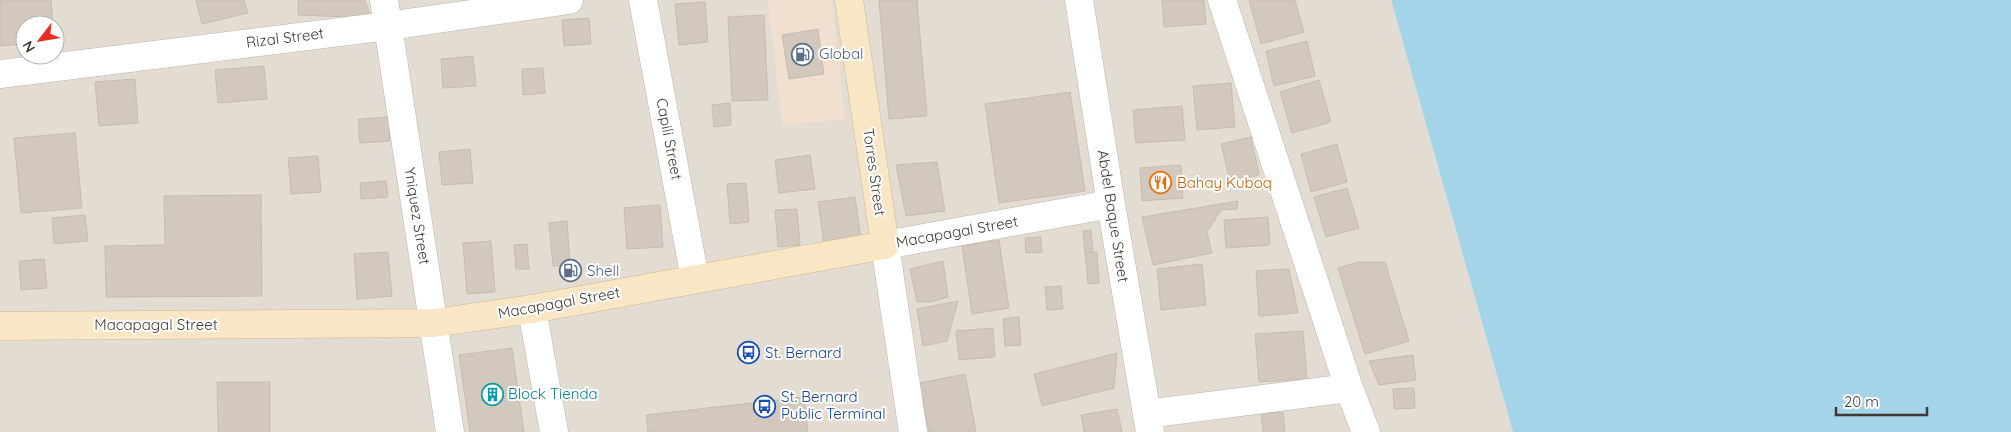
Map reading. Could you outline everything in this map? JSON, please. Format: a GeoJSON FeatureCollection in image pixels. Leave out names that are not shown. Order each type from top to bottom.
{"type":"FeatureCollection","features":[{"type":"Feature","properties":{"kind":"street","name":"Rizal Street"},"geometry":{"type":"LineString","coordinates":[[0,74],[386,13],[569,0]]}},
{"type":"Feature","properties":{"kind":"street","name":"Capili Street"},"geometry":{"type":"LineString","coordinates":[[643,0],[695,279]]}},
{"type":"Feature","properties":{"kind":"street","name":"Torres Street"},"geometry":{"type":"LineString","coordinates":[[849,0],[913,432]]}},
{"type":"Feature","properties":{"kind":"street","name":"Abdel Baque Street"},"geometry":{"type":"LineString","coordinates":[[1079,0],[1111,204],[1149,423]]}},
{"type":"Feature","properties":{"kind":"street"},"geometry":{"type":"LineString","coordinates":[[1222,0],[1349,388],[1366,432]]}},
{"type":"Feature","properties":{"kind":"street","name":"Yniquez Street"},"geometry":{"type":"LineString","coordinates":[[386,13],[450,432]]}},
{"type":"Feature","properties":{"kind":"street","name":"Macapagal Street"},"geometry":{"type":"LineString","coordinates":[[0,326],[434,323],[532,309],[1111,204]]}},
{"type":"Feature","properties":{"kind":"street"},"geometry":{"type":"LineString","coordinates":[[532,309],[554,432]]}},
{"type":"Feature","properties":{"kind":"street"},"geometry":{"type":"LineString","coordinates":[[1149,423],[1349,388]]}},
{"type":"Feature","properties":{"kind":"shaded area"},"geometry":{"type":"Polygon","coordinates":[[[0,0],[1391,0],[1513,432],[0,432],[0,0]]]}},
{"type":"Feature","properties":{"kind":"shaded area"},"geometry":{"type":"Polygon","coordinates":[[[768,0],[832,0],[845,119],[782,125],[768,0]]]}},
{"type":"Feature","properties":{"kind":"water"},"geometry":{"type":"Polygon","coordinates":[[[1391,0],[2011,0],[2011,432],[1513,432],[1391,0]]]}},
{"type":"Feature","properties":{"kind":"building"},"geometry":{"type":"Polygon","coordinates":[[[0,0],[51,0],[52,15],[15,15],[15,45],[0,46],[0,0]]]}},
{"type":"Feature","properties":{"kind":"building"},"geometry":{"type":"Polygon","coordinates":[[[196,0],[244,0],[248,13],[202,24],[196,0]]]}},
{"type":"Feature","properties":{"kind":"building"},"geometry":{"type":"Polygon","coordinates":[[[298,0],[365,0],[371,18],[298,15],[298,0]]]}},
{"type":"Feature","properties":{"kind":"building"},"geometry":{"type":"Polygon","coordinates":[[[879,0],[917,0],[927,116],[889,119],[879,0]]]}},
{"type":"Feature","properties":{"kind":"building"},"geometry":{"type":"Polygon","coordinates":[[[1162,0],[1204,0],[1206,24],[1164,27],[1162,0]]]}},
{"type":"Feature","properties":{"kind":"building"},"geometry":{"type":"Polygon","coordinates":[[[1249,0],[1295,0],[1304,32],[1261,44],[1249,0]]]}},
{"type":"Feature","properties":{"kind":"building"},"geometry":{"type":"Polygon","coordinates":[[[705,2],[708,42],[679,45],[675,4],[705,2]]]}},
{"type":"Feature","properties":{"kind":"building"},"geometry":{"type":"Polygon","coordinates":[[[764,15],[768,100],[732,101],[728,17],[764,15]]]}},
{"type":"Feature","properties":{"kind":"building"},"geometry":{"type":"Polygon","coordinates":[[[589,18],[591,44],[564,46],[562,20],[589,18]]]}},
{"type":"Feature","properties":{"kind":"building","name":"Global"},"geometry":{"type":"Polygon","coordinates":[[[818,29],[824,74],[789,79],[782,35],[818,29]]]}},
{"type":"Feature","properties":{"kind":"building"},"geometry":{"type":"Polygon","coordinates":[[[1307,41],[1315,76],[1274,86],[1266,51],[1307,41]]]}},
{"type":"Feature","properties":{"kind":"building"},"geometry":{"type":"Polygon","coordinates":[[[473,56],[476,86],[443,88],[441,59],[473,56]]]}},
{"type":"Feature","properties":{"kind":"building"},"geometry":{"type":"Polygon","coordinates":[[[264,66],[267,99],[218,103],[215,70],[264,66]]]}},
{"type":"Feature","properties":{"kind":"building"},"geometry":{"type":"Polygon","coordinates":[[[543,68],[545,93],[523,95],[522,69],[543,68]]]}},
{"type":"Feature","properties":{"kind":"building"},"geometry":{"type":"Polygon","coordinates":[[[135,79],[138,123],[99,126],[95,82],[135,79]]]}},
{"type":"Feature","properties":{"kind":"building"},"geometry":{"type":"Polygon","coordinates":[[[1319,80],[1331,122],[1292,133],[1280,92],[1319,80]]]}},
{"type":"Feature","properties":{"kind":"building"},"geometry":{"type":"Polygon","coordinates":[[[1231,83],[1235,127],[1197,130],[1193,86],[1231,83]]]}},
{"type":"Feature","properties":{"kind":"building"},"geometry":{"type":"Polygon","coordinates":[[[1070,92],[1085,191],[999,203],[985,104],[1070,92]]]}},
{"type":"Feature","properties":{"kind":"building"},"geometry":{"type":"Polygon","coordinates":[[[730,103],[731,125],[714,127],[712,105],[730,103]]]}},
{"type":"Feature","properties":{"kind":"building"},"geometry":{"type":"Polygon","coordinates":[[[1182,106],[1185,140],[1136,143],[1133,110],[1182,106]]]}},
{"type":"Feature","properties":{"kind":"building"},"geometry":{"type":"Polygon","coordinates":[[[388,117],[390,141],[360,143],[358,119],[388,117]]]}},
{"type":"Feature","properties":{"kind":"building"},"geometry":{"type":"Polygon","coordinates":[[[75,133],[82,208],[21,213],[14,138],[75,133]]]}},
{"type":"Feature","properties":{"kind":"building"},"geometry":{"type":"Polygon","coordinates":[[[1251,137],[1259,175],[1230,181],[1221,144],[1251,137]]]}},
{"type":"Feature","properties":{"kind":"building"},"geometry":{"type":"Polygon","coordinates":[[[1337,144],[1347,182],[1311,192],[1301,154],[1337,144]]]}},
{"type":"Feature","properties":{"kind":"building"},"geometry":{"type":"Polygon","coordinates":[[[470,149],[473,183],[442,185],[439,152],[470,149]]]}},
{"type":"Feature","properties":{"kind":"building"},"geometry":{"type":"Polygon","coordinates":[[[810,155],[815,189],[779,193],[775,160],[810,155]]]}},
{"type":"Feature","properties":{"kind":"building"},"geometry":{"type":"Polygon","coordinates":[[[318,156],[321,192],[291,194],[288,158],[318,156]]]}},
{"type":"Feature","properties":{"kind":"building"},"geometry":{"type":"Polygon","coordinates":[[[937,162],[945,211],[906,216],[896,165],[937,162]]]}},
{"type":"Feature","properties":{"kind":"building","name":"Bahay Kuboq"},"geometry":{"type":"Polygon","coordinates":[[[1181,165],[1183,198],[1142,201],[1140,168],[1181,165]]]}},
{"type":"Feature","properties":{"kind":"building"},"geometry":{"type":"Polygon","coordinates":[[[386,181],[388,197],[361,199],[360,183],[386,181]]]}},
{"type":"Feature","properties":{"kind":"building"},"geometry":{"type":"Polygon","coordinates":[[[746,183],[749,222],[730,224],[727,184],[746,183]]]}},
{"type":"Feature","properties":{"kind":"building"},"geometry":{"type":"Polygon","coordinates":[[[1347,188],[1359,228],[1326,237],[1314,197],[1347,188]]]}},
{"type":"Feature","properties":{"kind":"building"},"geometry":{"type":"Polygon","coordinates":[[[261,195],[262,296],[106,297],[105,246],[165,245],[164,196],[261,195]]]}},
{"type":"Feature","properties":{"kind":"building"},"geometry":{"type":"Polygon","coordinates":[[[855,197],[861,238],[824,243],[818,202],[855,197]]]}},
{"type":"Feature","properties":{"kind":"building"},"geometry":{"type":"Polygon","coordinates":[[[1238,201],[1237,209],[1221,210],[1207,232],[1212,253],[1153,265],[1142,217],[1238,201]]]}},
{"type":"Feature","properties":{"kind":"building"},"geometry":{"type":"Polygon","coordinates":[[[660,205],[663,247],[627,249],[624,208],[660,205]]]}},
{"type":"Feature","properties":{"kind":"building"},"geometry":{"type":"Polygon","coordinates":[[[797,209],[800,245],[778,247],[775,210],[797,209]]]}},
{"type":"Feature","properties":{"kind":"building"},"geometry":{"type":"Polygon","coordinates":[[[85,215],[88,241],[54,244],[52,218],[85,215]]]}},
{"type":"Feature","properties":{"kind":"building"},"geometry":{"type":"Polygon","coordinates":[[[1268,217],[1270,245],[1226,248],[1224,220],[1268,217]]]}},
{"type":"Feature","properties":{"kind":"building"},"geometry":{"type":"Polygon","coordinates":[[[567,221],[570,265],[553,266],[549,223],[567,221]]]}},
{"type":"Feature","properties":{"kind":"building"},"geometry":{"type":"Polygon","coordinates":[[[1091,230],[1093,252],[1085,253],[1083,231],[1091,230]]]}},
{"type":"Feature","properties":{"kind":"building"},"geometry":{"type":"Polygon","coordinates":[[[1041,237],[1042,252],[1026,253],[1025,238],[1041,237]]]}},
{"type":"Feature","properties":{"kind":"building"},"geometry":{"type":"Polygon","coordinates":[[[999,240],[1009,308],[972,314],[962,246],[999,240]]]}},
{"type":"Feature","properties":{"kind":"building"},"geometry":{"type":"Polygon","coordinates":[[[491,241],[495,292],[467,294],[463,243],[491,241]]]}},
{"type":"Feature","properties":{"kind":"building"},"geometry":{"type":"Polygon","coordinates":[[[527,244],[529,269],[516,269],[514,245],[527,244]]]}},
{"type":"Feature","properties":{"kind":"building"},"geometry":{"type":"Polygon","coordinates":[[[388,252],[392,296],[357,299],[354,254],[388,252]]]}},
{"type":"Feature","properties":{"kind":"building"},"geometry":{"type":"Polygon","coordinates":[[[1097,252],[1099,283],[1088,284],[1085,253],[1097,252]]]}},
{"type":"Feature","properties":{"kind":"building"},"geometry":{"type":"Polygon","coordinates":[[[44,259],[47,288],[21,290],[19,261],[44,259]]]}},
{"type":"Feature","properties":{"kind":"building"},"geometry":{"type":"Polygon","coordinates":[[[943,261],[948,297],[931,302],[917,302],[910,269],[943,261]]]}},
{"type":"Feature","properties":{"kind":"building"},"geometry":{"type":"Polygon","coordinates":[[[1359,262],[1385,262],[1409,341],[1365,354],[1338,268],[1359,262]]]}},
{"type":"Feature","properties":{"kind":"building"},"geometry":{"type":"Polygon","coordinates":[[[1202,264],[1206,305],[1161,310],[1157,269],[1202,264]]]}},
{"type":"Feature","properties":{"kind":"building"},"geometry":{"type":"Polygon","coordinates":[[[1289,269],[1298,313],[1259,316],[1256,271],[1289,269]]]}},
{"type":"Feature","properties":{"kind":"building"},"geometry":{"type":"Polygon","coordinates":[[[1061,286],[1063,309],[1047,310],[1045,287],[1061,286]]]}},
{"type":"Feature","properties":{"kind":"building"},"geometry":{"type":"Polygon","coordinates":[[[958,301],[947,341],[923,346],[917,309],[958,301]]]}},
{"type":"Feature","properties":{"kind":"building"},"geometry":{"type":"Polygon","coordinates":[[[1019,317],[1021,345],[1005,346],[1003,319],[1019,317]]]}},
{"type":"Feature","properties":{"kind":"building"},"geometry":{"type":"Polygon","coordinates":[[[993,328],[995,357],[959,360],[956,331],[993,328]]]}},
{"type":"Feature","properties":{"kind":"building"},"geometry":{"type":"Polygon","coordinates":[[[1303,331],[1307,379],[1259,382],[1255,334],[1303,331]]]}},
{"type":"Feature","properties":{"kind":"building","name":"Block Tienda"},"geometry":{"type":"Polygon","coordinates":[[[512,348],[524,432],[470,432],[459,355],[512,348]]]}},
{"type":"Feature","properties":{"kind":"building"},"geometry":{"type":"Polygon","coordinates":[[[1117,353],[1114,388],[1042,406],[1034,374],[1117,353]]]}},
{"type":"Feature","properties":{"kind":"building"},"geometry":{"type":"Polygon","coordinates":[[[1413,355],[1416,380],[1379,385],[1369,361],[1413,355]]]}},
{"type":"Feature","properties":{"kind":"building"},"geometry":{"type":"Polygon","coordinates":[[[965,374],[976,432],[929,432],[919,383],[965,374]]]}},
{"type":"Feature","properties":{"kind":"building"},"geometry":{"type":"Polygon","coordinates":[[[217,382],[270,382],[270,432],[218,432],[217,382]]]}},
{"type":"Feature","properties":{"kind":"building"},"geometry":{"type":"Polygon","coordinates":[[[1414,388],[1415,408],[1394,409],[1393,389],[1414,388]]]}},
{"type":"Feature","properties":{"kind":"building","name":"St. Bernard Public Terminal"},"geometry":{"type":"Polygon","coordinates":[[[804,397],[808,432],[648,432],[646,415],[804,397]]]}},
{"type":"Feature","properties":{"kind":"building"},"geometry":{"type":"Polygon","coordinates":[[[1117,409],[1122,432],[1084,432],[1081,415],[1117,409]]]}},
{"type":"Feature","properties":{"kind":"building"},"geometry":{"type":"Polygon","coordinates":[[[1283,412],[1285,432],[1263,432],[1261,413],[1283,412]]]}},
{"type":"Feature","properties":{"kind":"place","name":"Global"},"geometry":{"type":"Point","coordinates":[803,54]}},
{"type":"Feature","properties":{"kind":"place","name":"Bahay Kuboq"},"geometry":{"type":"Point","coordinates":[1161,183]}},
{"type":"Feature","properties":{"kind":"place","name":"Shell"},"geometry":{"type":"Point","coordinates":[571,271]}},
{"type":"Feature","properties":{"kind":"place","name":"St. Bernard"},"geometry":{"type":"Point","coordinates":[749,353]}},
{"type":"Feature","properties":{"kind":"place","name":"Block Tienda"},"geometry":{"type":"Point","coordinates":[492,394]}},
{"type":"Feature","properties":{"kind":"place","name":"St. Bernard Public Terminal"},"geometry":{"type":"Point","coordinates":[765,406]}}]}
